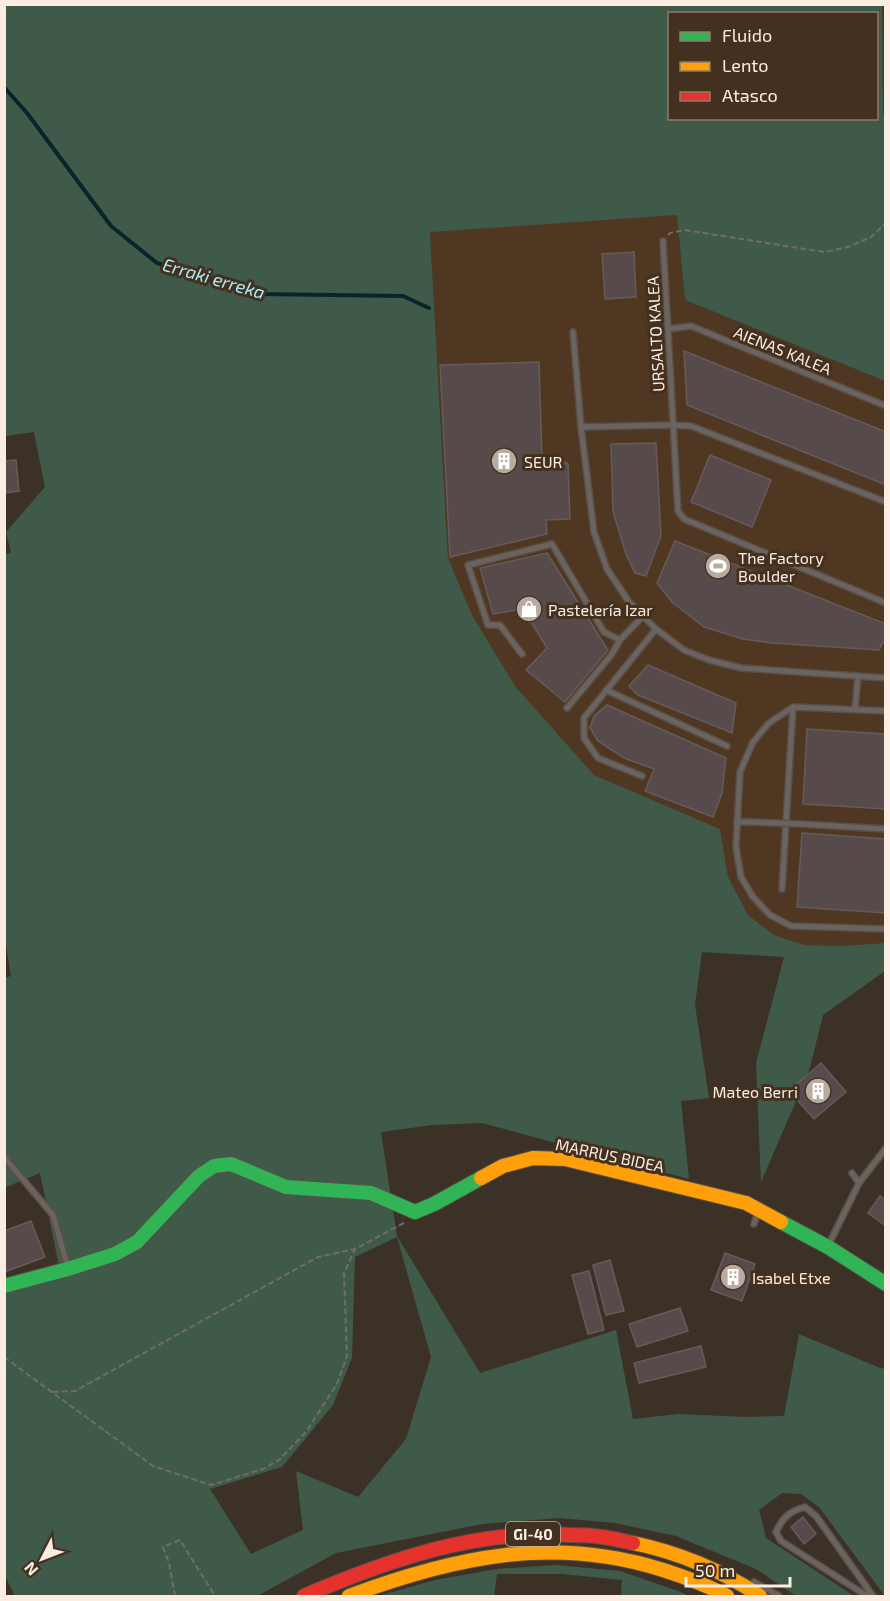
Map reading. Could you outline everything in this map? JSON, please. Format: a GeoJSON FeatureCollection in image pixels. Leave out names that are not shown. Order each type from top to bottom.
{"type":"FeatureCollection","features":[{"type":"Feature","properties":{"kind":"street","name":"MARRUS BIDEA"},"geometry":{"type":"LineString","coordinates":[[415,1212],[503,1166],[533,1158],[565,1159],[746,1203],[756,1217],[828,1247],[885,1284]]}},
{"type":"Feature","properties":{"kind":"street"},"geometry":{"type":"LineString","coordinates":[[4,1286],[115,1254],[137,1242],[199,1176],[214,1166],[231,1164],[286,1187],[370,1193],[415,1212]]}},
{"type":"Feature","properties":{"kind":"street","name":"GI-40"},"geometry":{"type":"LineString","coordinates":[[304,1596],[356,1573],[419,1552],[457,1543],[509,1535],[573,1533],[651,1546],[681,1556],[715,1571],[760,1596]]}},
{"type":"Feature","properties":{"kind":"street","name":"GI-40"},"geometry":{"type":"LineString","coordinates":[[349,1596],[399,1578],[463,1561],[490,1556],[557,1552],[617,1557],[646,1564],[727,1596]]}},
{"type":"Feature","properties":{"kind":"lane","name":"URSALTO KALEA"},"geometry":{"type":"LineString","coordinates":[[663,242],[678,510],[684,519],[885,603]]}},
{"type":"Feature","properties":{"kind":"lane","name":"AIENAS KALEA"},"geometry":{"type":"LineString","coordinates":[[669,329],[691,326],[885,406]]}},
{"type":"Feature","properties":{"kind":"lane"},"geometry":{"type":"LineString","coordinates":[[573,332],[581,427],[594,532],[607,569],[629,602],[656,629],[684,650],[709,660],[741,668],[885,678]]}},
{"type":"Feature","properties":{"kind":"lane"},"geometry":{"type":"LineString","coordinates":[[581,427],[691,426],[885,502]]}},
{"type":"Feature","properties":{"kind":"lane"},"geometry":{"type":"LineString","coordinates":[[522,654],[500,625],[488,626],[468,565],[552,544],[604,632],[620,640]]}},
{"type":"Feature","properties":{"kind":"lane"},"geometry":{"type":"LineString","coordinates":[[567,708],[612,654],[620,640],[644,616]]}},
{"type":"Feature","properties":{"kind":"lane"},"geometry":{"type":"LineString","coordinates":[[642,776],[598,758],[584,738],[584,718],[656,629]]}},
{"type":"Feature","properties":{"kind":"lane"},"geometry":{"type":"LineString","coordinates":[[855,709],[858,676]]}},
{"type":"Feature","properties":{"kind":"lane"},"geometry":{"type":"LineString","coordinates":[[606,690],[727,746]]}},
{"type":"Feature","properties":{"kind":"lane"},"geometry":{"type":"LineString","coordinates":[[782,889],[794,707]]}},
{"type":"Feature","properties":{"kind":"lane"},"geometry":{"type":"LineString","coordinates":[[885,711],[794,707],[769,723],[753,742],[740,772],[736,847],[741,877],[753,897],[770,915],[791,926],[885,929]]}},
{"type":"Feature","properties":{"kind":"lane"},"geometry":{"type":"LineString","coordinates":[[737,822],[885,828]]}},
{"type":"Feature","properties":{"kind":"lane"},"geometry":{"type":"LineString","coordinates":[[828,1247],[859,1183],[885,1148]]}},
{"type":"Feature","properties":{"kind":"lane"},"geometry":{"type":"LineString","coordinates":[[4,1157],[53,1215],[68,1269]]}},
{"type":"Feature","properties":{"kind":"lane"},"geometry":{"type":"LineString","coordinates":[[852,1173],[859,1183]]}},
{"type":"Feature","properties":{"kind":"lane"},"geometry":{"type":"LineString","coordinates":[[846,1208],[854,1213]]}},
{"type":"Feature","properties":{"kind":"lane"},"geometry":{"type":"LineString","coordinates":[[867,1596],[781,1540],[776,1532],[781,1522],[794,1510],[805,1507],[816,1516],[873,1596]]}},
{"type":"Feature","properties":{"kind":"lane"},"geometry":{"type":"LineString","coordinates":[[681,1556],[724,1567]]}},
{"type":"Feature","properties":{"kind":"lane"},"geometry":{"type":"LineString","coordinates":[[746,1578],[779,1596]]}},
{"type":"Feature","properties":{"kind":"path"},"geometry":{"type":"LineString","coordinates":[[663,242],[670,233],[686,230],[824,252],[848,247],[871,237],[885,224]]}},
{"type":"Feature","properties":{"kind":"path"},"geometry":{"type":"LineString","coordinates":[[53,1392],[75,1391],[318,1257],[354,1249],[402,1225],[415,1212]]}},
{"type":"Feature","properties":{"kind":"path"},"geometry":{"type":"LineString","coordinates":[[4,1357],[153,1466],[211,1485],[262,1469],[279,1460],[306,1432],[337,1384],[347,1356],[344,1273],[354,1249]]}},
{"type":"Feature","properties":{"kind":"path"},"geometry":{"type":"LineString","coordinates":[[175,1596],[169,1563],[163,1546],[180,1540],[215,1596]]}},
{"type":"Feature","properties":{"kind":"shaded area"},"geometry":{"type":"Polygon","coordinates":[[[882,5],[886,5],[886,116],[883,116],[882,5]]]}},
{"type":"Feature","properties":{"kind":"shaded area"},"geometry":{"type":"Polygon","coordinates":[[[677,215],[685,300],[885,381],[885,943],[841,946],[804,945],[774,935],[748,915],[728,877],[720,829],[594,775],[515,686],[472,615],[448,558],[430,231],[677,215]]]}},
{"type":"Feature","properties":{"kind":"green space"},"geometry":{"type":"Polygon","coordinates":[[[4,5],[882,5],[883,115],[886,116],[885,381],[685,300],[677,215],[430,232],[448,558],[472,615],[515,686],[594,775],[720,829],[728,877],[748,915],[774,935],[804,945],[841,946],[885,943],[885,971],[823,1015],[809,1071],[761,1182],[756,1063],[784,957],[702,952],[695,1005],[709,1098],[681,1101],[689,1179],[482,1123],[433,1125],[381,1132],[397,1236],[480,1373],[616,1330],[633,1419],[678,1414],[784,1416],[799,1334],[885,1369],[885,1596],[819,1507],[801,1494],[782,1493],[759,1510],[766,1538],[854,1596],[796,1596],[756,1569],[676,1536],[615,1523],[560,1518],[482,1524],[336,1553],[257,1596],[15,1596],[4,1574],[5,1293],[61,1276],[40,1173],[4,1188],[4,978],[11,976],[4,933],[4,554],[11,553],[6,532],[45,487],[34,432],[5,436],[4,5]],[[397,1237],[355,1257],[352,1358],[333,1405],[282,1467],[210,1489],[251,1554],[303,1530],[296,1471],[358,1497],[406,1439],[431,1357],[397,1237]]]}},
{"type":"Feature","properties":{"kind":"green space"},"geometry":{"type":"Polygon","coordinates":[[[556,1565],[620,1571],[689,1596],[621,1596],[622,1580],[562,1574],[497,1574],[494,1596],[378,1596],[435,1580],[497,1569],[556,1565]]]}},
{"type":"Feature","properties":{"kind":"building"},"geometry":{"type":"Polygon","coordinates":[[[634,252],[636,297],[605,299],[602,254],[634,252]]]}},
{"type":"Feature","properties":{"kind":"building"},"geometry":{"type":"Polygon","coordinates":[[[684,351],[886,432],[886,485],[687,405],[684,351]]]}},
{"type":"Feature","properties":{"kind":"building","name":"SEUR"},"geometry":{"type":"Polygon","coordinates":[[[539,362],[542,457],[556,457],[568,464],[570,519],[546,520],[547,534],[450,557],[440,365],[539,362]]]}},
{"type":"Feature","properties":{"kind":"building"},"geometry":{"type":"Polygon","coordinates":[[[656,443],[661,536],[646,576],[635,573],[626,554],[613,512],[611,444],[656,443]]]}},
{"type":"Feature","properties":{"kind":"building"},"geometry":{"type":"Polygon","coordinates":[[[710,455],[771,480],[752,527],[691,502],[710,455]]]}},
{"type":"Feature","properties":{"kind":"building"},"geometry":{"type":"Polygon","coordinates":[[[16,460],[19,491],[4,493],[4,461],[16,460]]]}},
{"type":"Feature","properties":{"kind":"building"},"geometry":{"type":"Polygon","coordinates":[[[675,541],[886,624],[886,643],[883,642],[879,650],[771,643],[743,639],[704,627],[672,602],[657,583],[675,541]]]}},
{"type":"Feature","properties":{"kind":"building"},"geometry":{"type":"Polygon","coordinates":[[[547,553],[608,650],[565,702],[526,670],[547,648],[523,609],[493,614],[480,568],[547,553]]]}},
{"type":"Feature","properties":{"kind":"building"},"geometry":{"type":"Polygon","coordinates":[[[648,665],[736,703],[732,733],[638,695],[629,686],[648,665]]]}},
{"type":"Feature","properties":{"kind":"building"},"geometry":{"type":"Polygon","coordinates":[[[607,705],[726,758],[722,793],[713,817],[645,791],[654,769],[624,758],[598,741],[590,728],[594,716],[607,705]]]}},
{"type":"Feature","properties":{"kind":"building"},"geometry":{"type":"Polygon","coordinates":[[[807,729],[886,734],[886,809],[803,804],[807,729]]]}},
{"type":"Feature","properties":{"kind":"building"},"geometry":{"type":"Polygon","coordinates":[[[802,833],[886,839],[886,913],[797,907],[802,833]]]}},
{"type":"Feature","properties":{"kind":"building","name":"Mateo Berri"},"geometry":{"type":"Polygon","coordinates":[[[821,1063],[846,1092],[814,1119],[789,1091],[821,1063]]]}},
{"type":"Feature","properties":{"kind":"building"},"geometry":{"type":"Polygon","coordinates":[[[880,1196],[886,1200],[886,1226],[868,1213],[880,1196]]]}},
{"type":"Feature","properties":{"kind":"building"},"geometry":{"type":"Polygon","coordinates":[[[31,1221],[45,1257],[7,1271],[4,1266],[4,1231],[31,1221]]]}},
{"type":"Feature","properties":{"kind":"building","name":"Isabel Etxe"},"geometry":{"type":"Polygon","coordinates":[[[725,1253],[755,1264],[742,1301],[711,1290],[725,1253]]]}},
{"type":"Feature","properties":{"kind":"building"},"geometry":{"type":"Polygon","coordinates":[[[610,1260],[624,1311],[606,1315],[593,1265],[610,1260]]]}},
{"type":"Feature","properties":{"kind":"building"},"geometry":{"type":"Polygon","coordinates":[[[589,1271],[604,1330],[588,1334],[572,1275],[589,1271]]]}},
{"type":"Feature","properties":{"kind":"building"},"geometry":{"type":"Polygon","coordinates":[[[680,1308],[688,1331],[637,1347],[629,1324],[680,1308]]]}},
{"type":"Feature","properties":{"kind":"building"},"geometry":{"type":"Polygon","coordinates":[[[701,1346],[706,1367],[639,1383],[634,1363],[701,1346]]]}},
{"type":"Feature","properties":{"kind":"building"},"geometry":{"type":"Polygon","coordinates":[[[803,1517],[816,1534],[804,1544],[791,1527],[803,1517]]]}},
{"type":"Feature","properties":{"kind":"waterway","name":"Erraki erreka"},"geometry":{"type":"LineString","coordinates":[[4,87],[27,113],[111,226],[157,263],[258,294],[403,296],[429,308]]}},
{"type":"Feature","properties":{"kind":"traffic: fast"},"geometry":{"type":"LineString","coordinates":[[4,1286],[115,1254],[137,1242],[199,1176],[214,1166],[231,1164],[286,1187],[371,1193],[415,1212],[481,1178]]}},
{"type":"Feature","properties":{"kind":"traffic: fast"},"geometry":{"type":"LineString","coordinates":[[781,1222],[828,1247],[886,1284]]}},
{"type":"Feature","properties":{"kind":"traffic: slow"},"geometry":{"type":"LineString","coordinates":[[481,1178],[503,1166],[533,1158],[565,1159],[746,1203],[781,1222]]}},
{"type":"Feature","properties":{"kind":"traffic: slow"},"geometry":{"type":"LineString","coordinates":[[633,1543],[699,1564],[731,1578],[760,1596]]}},
{"type":"Feature","properties":{"kind":"traffic: slow"},"geometry":{"type":"LineString","coordinates":[[349,1596],[388,1582],[465,1561],[504,1555],[543,1553],[582,1554],[622,1559],[679,1575],[727,1596]]}},
{"type":"Feature","properties":{"kind":"traffic: jam"},"geometry":{"type":"LineString","coordinates":[[304,1596],[401,1559],[467,1542],[535,1534],[594,1536],[633,1543]]}},
{"type":"Feature","properties":{"kind":"place","name":"SEUR"},"geometry":{"type":"Point","coordinates":[504,461]}},
{"type":"Feature","properties":{"kind":"place","name":"The Factory Boulder"},"geometry":{"type":"Point","coordinates":[718,566]}},
{"type":"Feature","properties":{"kind":"place","name":"Pastelería Izar"},"geometry":{"type":"Point","coordinates":[529,609]}},
{"type":"Feature","properties":{"kind":"place","name":"Mateo Berri"},"geometry":{"type":"Point","coordinates":[818,1091]}},
{"type":"Feature","properties":{"kind":"place","name":"Isabel Etxe"},"geometry":{"type":"Point","coordinates":[733,1277]}}]}
